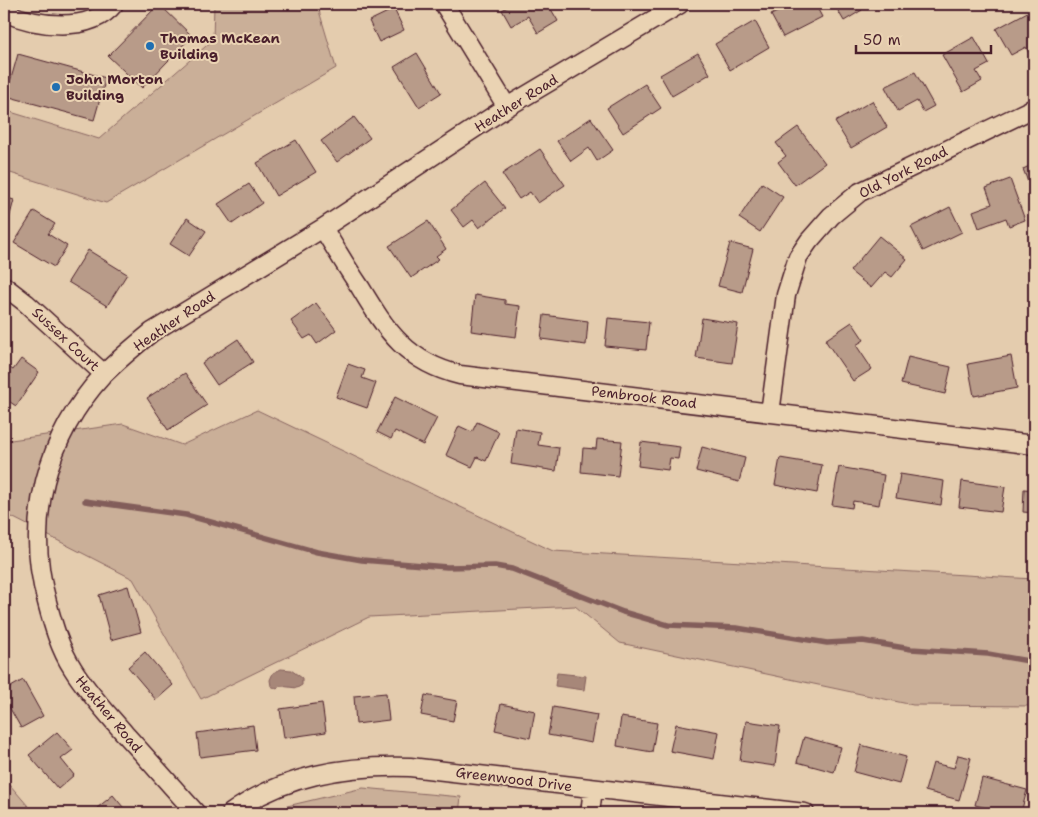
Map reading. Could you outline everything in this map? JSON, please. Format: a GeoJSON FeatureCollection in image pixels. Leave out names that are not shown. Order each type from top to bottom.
{"type":"FeatureCollection","features":[{"type":"Feature","properties":{"kind":"street"},"geometry":{"type":"LineString","coordinates":[[4,12],[38,23],[73,23],[86,21],[98,16],[106,12],[114,4]]}},
{"type":"Feature","properties":{"kind":"street"},"geometry":{"type":"LineString","coordinates":[[444,4],[507,107]]}},
{"type":"Feature","properties":{"kind":"street","name":"Heather Road"},"geometry":{"type":"LineString","coordinates":[[196,813],[94,699],[72,668],[62,649],[43,589],[38,553],[38,520],[40,502],[48,470],[58,442],[70,419],[104,374],[152,332],[323,228],[507,107],[680,4]]}},
{"type":"Feature","properties":{"kind":"street","name":"Old York Road"},"geometry":{"type":"LineString","coordinates":[[770,413],[786,295],[798,258],[814,234],[831,216],[860,192],[1034,108]]}},
{"type":"Feature","properties":{"kind":"street","name":"Pembrook Road"},"geometry":{"type":"LineString","coordinates":[[323,228],[380,320],[394,338],[424,362],[440,370],[470,376],[1034,445]]}},
{"type":"Feature","properties":{"kind":"street","name":"Sussex Court"},"geometry":{"type":"LineString","coordinates":[[4,286],[26,303],[104,374]]}},
{"type":"Feature","properties":{"kind":"street","name":"Greenwood Drive"},"geometry":{"type":"LineString","coordinates":[[231,813],[256,798],[292,782],[326,772],[367,766],[410,767],[806,813]]}},
{"type":"Feature","properties":{"kind":"street"},"geometry":{"type":"LineString","coordinates":[[590,813],[593,789]]}},
{"type":"Feature","properties":{"kind":"shaded area"},"geometry":{"type":"Polygon","coordinates":[[[214,4],[317,4],[336,68],[106,203],[4,171],[4,110],[99,139],[213,40],[214,4]]]}},
{"type":"Feature","properties":{"kind":"shaded area"},"geometry":{"type":"Polygon","coordinates":[[[257,410],[553,551],[1034,579],[1034,706],[913,705],[620,643],[575,606],[369,617],[201,699],[133,579],[4,513],[4,437],[11,440],[123,424],[182,445],[257,410]]]}},
{"type":"Feature","properties":{"kind":"shaded area"},"geometry":{"type":"Polygon","coordinates":[[[281,669],[291,670],[302,678],[302,685],[297,688],[280,686],[277,689],[271,686],[270,680],[273,673],[281,669]]]}},
{"type":"Feature","properties":{"kind":"shaded area"},"geometry":{"type":"Polygon","coordinates":[[[557,673],[586,676],[584,690],[555,686],[557,673]]]}},
{"type":"Feature","properties":{"kind":"shaded area"},"geometry":{"type":"Polygon","coordinates":[[[4,778],[34,813],[4,813],[4,778]]]}},
{"type":"Feature","properties":{"kind":"shaded area"},"geometry":{"type":"Polygon","coordinates":[[[363,788],[461,797],[459,813],[274,813],[283,807],[363,788]]]}},
{"type":"Feature","properties":{"kind":"building","name":"Thomas McKean Building"},"geometry":{"type":"Polygon","coordinates":[[[159,4],[192,36],[142,88],[108,56],[159,4]]]}},
{"type":"Feature","properties":{"kind":"building"},"geometry":{"type":"Polygon","coordinates":[[[513,4],[548,4],[558,21],[538,33],[528,16],[511,26],[502,10],[513,4]]]}},
{"type":"Feature","properties":{"kind":"building"},"geometry":{"type":"Polygon","coordinates":[[[793,4],[815,4],[822,17],[783,37],[771,15],[793,4]]]}},
{"type":"Feature","properties":{"kind":"building"},"geometry":{"type":"Polygon","coordinates":[[[834,4],[857,4],[862,10],[844,21],[834,4]]]}},
{"type":"Feature","properties":{"kind":"building"},"geometry":{"type":"Polygon","coordinates":[[[394,9],[404,30],[379,42],[369,21],[394,9]]]}},
{"type":"Feature","properties":{"kind":"building"},"geometry":{"type":"Polygon","coordinates":[[[1033,9],[1034,56],[1031,57],[1026,47],[1011,55],[996,29],[1033,9]]]}},
{"type":"Feature","properties":{"kind":"building"},"geometry":{"type":"Polygon","coordinates":[[[755,21],[769,47],[730,70],[715,44],[755,21]]]}},
{"type":"Feature","properties":{"kind":"building"},"geometry":{"type":"Polygon","coordinates":[[[974,37],[989,64],[976,71],[982,81],[963,92],[942,55],[974,37]]]}},
{"type":"Feature","properties":{"kind":"building"},"geometry":{"type":"Polygon","coordinates":[[[417,53],[441,93],[419,107],[394,67],[417,53]]]}},
{"type":"Feature","properties":{"kind":"building"},"geometry":{"type":"Polygon","coordinates":[[[698,53],[710,74],[672,96],[660,75],[698,53]]]}},
{"type":"Feature","properties":{"kind":"building","name":"John Morton Building"},"geometry":{"type":"Polygon","coordinates":[[[18,54],[106,78],[94,120],[6,96],[18,54]]]}},
{"type":"Feature","properties":{"kind":"building"},"geometry":{"type":"Polygon","coordinates":[[[915,72],[934,106],[923,112],[917,101],[898,111],[885,87],[915,72]]]}},
{"type":"Feature","properties":{"kind":"building"},"geometry":{"type":"Polygon","coordinates":[[[645,84],[661,108],[623,133],[607,108],[645,84]]]}},
{"type":"Feature","properties":{"kind":"building"},"geometry":{"type":"Polygon","coordinates":[[[872,101],[887,127],[851,148],[835,122],[872,101]]]}},
{"type":"Feature","properties":{"kind":"building"},"geometry":{"type":"Polygon","coordinates":[[[354,117],[370,138],[337,162],[321,141],[354,117]]]}},
{"type":"Feature","properties":{"kind":"building"},"geometry":{"type":"Polygon","coordinates":[[[591,118],[613,150],[597,161],[589,148],[571,161],[557,141],[591,118]]]}},
{"type":"Feature","properties":{"kind":"building"},"geometry":{"type":"Polygon","coordinates":[[[798,127],[825,163],[795,185],[778,162],[786,156],[776,143],[798,127]]]}},
{"type":"Feature","properties":{"kind":"building"},"geometry":{"type":"Polygon","coordinates":[[[296,140],[316,172],[276,196],[257,163],[296,140]]]}},
{"type":"Feature","properties":{"kind":"building"},"geometry":{"type":"Polygon","coordinates":[[[540,149],[565,185],[538,203],[530,192],[519,199],[502,174],[540,149]]]}},
{"type":"Feature","properties":{"kind":"building"},"geometry":{"type":"Polygon","coordinates":[[[1034,164],[1034,191],[1032,192],[1023,169],[1034,164]]]}},
{"type":"Feature","properties":{"kind":"building"},"geometry":{"type":"Polygon","coordinates":[[[1010,179],[1025,220],[1009,226],[1006,218],[979,228],[973,211],[992,204],[986,188],[1010,179]]]}},
{"type":"Feature","properties":{"kind":"building"},"geometry":{"type":"Polygon","coordinates":[[[485,183],[505,208],[479,228],[473,220],[464,227],[451,210],[485,183]]]}},
{"type":"Feature","properties":{"kind":"building"},"geometry":{"type":"Polygon","coordinates":[[[762,183],[783,197],[760,232],[739,218],[762,183]]]}},
{"type":"Feature","properties":{"kind":"building"},"geometry":{"type":"Polygon","coordinates":[[[249,184],[262,203],[232,224],[218,204],[249,184]]]}},
{"type":"Feature","properties":{"kind":"building"},"geometry":{"type":"Polygon","coordinates":[[[4,197],[14,200],[4,238],[4,197]]]}},
{"type":"Feature","properties":{"kind":"building"},"geometry":{"type":"Polygon","coordinates":[[[950,207],[962,232],[923,251],[911,227],[950,207]]]}},
{"type":"Feature","properties":{"kind":"building"},"geometry":{"type":"Polygon","coordinates":[[[34,211],[55,224],[48,234],[67,246],[54,267],[14,243],[34,211]]]}},
{"type":"Feature","properties":{"kind":"building"},"geometry":{"type":"Polygon","coordinates":[[[187,218],[206,231],[189,256],[170,244],[187,218]]]}},
{"type":"Feature","properties":{"kind":"building"},"geometry":{"type":"Polygon","coordinates":[[[428,221],[446,249],[436,256],[439,259],[411,278],[389,246],[428,221]]]}},
{"type":"Feature","properties":{"kind":"building"},"geometry":{"type":"Polygon","coordinates":[[[879,236],[907,259],[892,277],[885,272],[871,288],[850,271],[879,236]]]}},
{"type":"Feature","properties":{"kind":"building"},"geometry":{"type":"Polygon","coordinates":[[[730,243],[753,249],[742,292],[718,286],[730,243]]]}},
{"type":"Feature","properties":{"kind":"building"},"geometry":{"type":"Polygon","coordinates":[[[88,250],[127,274],[107,306],[68,282],[88,250]]]}},
{"type":"Feature","properties":{"kind":"building"},"geometry":{"type":"Polygon","coordinates":[[[475,295],[505,300],[505,304],[520,306],[516,337],[471,331],[475,295]]]}},
{"type":"Feature","properties":{"kind":"building"},"geometry":{"type":"Polygon","coordinates":[[[316,303],[336,330],[317,344],[311,335],[304,339],[291,321],[316,303]]]}},
{"type":"Feature","properties":{"kind":"building"},"geometry":{"type":"Polygon","coordinates":[[[544,315],[588,321],[586,345],[541,339],[544,315]]]}},
{"type":"Feature","properties":{"kind":"building"},"geometry":{"type":"Polygon","coordinates":[[[608,318],[649,322],[646,350],[605,346],[608,318]]]}},
{"type":"Feature","properties":{"kind":"building"},"geometry":{"type":"Polygon","coordinates":[[[702,318],[738,324],[732,363],[696,358],[702,318]]]}},
{"type":"Feature","properties":{"kind":"building"},"geometry":{"type":"Polygon","coordinates":[[[852,322],[864,340],[856,345],[872,369],[853,381],[825,340],[852,322]]]}},
{"type":"Feature","properties":{"kind":"building"},"geometry":{"type":"Polygon","coordinates":[[[238,339],[253,362],[217,385],[202,363],[238,339]]]}},
{"type":"Feature","properties":{"kind":"building"},"geometry":{"type":"Polygon","coordinates":[[[1011,356],[1017,388],[974,396],[968,364],[1011,356]]]}},
{"type":"Feature","properties":{"kind":"building"},"geometry":{"type":"Polygon","coordinates":[[[908,357],[951,367],[945,394],[901,384],[908,357]]]}},
{"type":"Feature","properties":{"kind":"building"},"geometry":{"type":"Polygon","coordinates":[[[21,359],[39,372],[16,406],[4,398],[4,364],[13,370],[21,359]]]}},
{"type":"Feature","properties":{"kind":"building"},"geometry":{"type":"Polygon","coordinates":[[[348,364],[365,370],[362,378],[376,383],[367,408],[336,397],[348,364]]]}},
{"type":"Feature","properties":{"kind":"building"},"geometry":{"type":"Polygon","coordinates":[[[185,373],[207,405],[168,430],[147,398],[185,373]]]}},
{"type":"Feature","properties":{"kind":"building"},"geometry":{"type":"Polygon","coordinates":[[[395,397],[437,418],[423,445],[395,431],[391,439],[377,432],[395,397]]]}},
{"type":"Feature","properties":{"kind":"building"},"geometry":{"type":"Polygon","coordinates":[[[477,422],[499,432],[486,461],[477,457],[472,467],[446,455],[459,426],[472,432],[477,422]]]}},
{"type":"Feature","properties":{"kind":"building"},"geometry":{"type":"Polygon","coordinates":[[[516,428],[540,432],[538,445],[559,448],[556,471],[511,464],[516,428]]]}},
{"type":"Feature","properties":{"kind":"building"},"geometry":{"type":"Polygon","coordinates":[[[597,439],[622,441],[618,476],[581,472],[583,448],[596,449],[597,439]]]}},
{"type":"Feature","properties":{"kind":"building"},"geometry":{"type":"Polygon","coordinates":[[[641,442],[680,447],[678,459],[670,458],[668,470],[638,466],[641,442]]]}},
{"type":"Feature","properties":{"kind":"building"},"geometry":{"type":"Polygon","coordinates":[[[702,447],[745,458],[739,482],[696,471],[702,447]]]}},
{"type":"Feature","properties":{"kind":"building"},"geometry":{"type":"Polygon","coordinates":[[[780,458],[822,465],[817,493],[775,485],[780,458]]]}},
{"type":"Feature","properties":{"kind":"building"},"geometry":{"type":"Polygon","coordinates":[[[839,467],[884,475],[879,505],[853,501],[852,508],[832,505],[839,467]]]}},
{"type":"Feature","properties":{"kind":"building"},"geometry":{"type":"Polygon","coordinates":[[[900,474],[944,481],[941,505],[896,498],[900,474]]]}},
{"type":"Feature","properties":{"kind":"building"},"geometry":{"type":"Polygon","coordinates":[[[962,481],[1005,487],[1001,512],[959,507],[962,481]]]}},
{"type":"Feature","properties":{"kind":"building"},"geometry":{"type":"Polygon","coordinates":[[[1024,489],[1034,490],[1034,513],[1023,512],[1024,489]]]}},
{"type":"Feature","properties":{"kind":"building"},"geometry":{"type":"Polygon","coordinates":[[[128,586],[141,632],[111,640],[99,595],[128,586]]]}},
{"type":"Feature","properties":{"kind":"building"},"geometry":{"type":"Polygon","coordinates":[[[4,644],[11,661],[4,664],[4,644]]]}},
{"type":"Feature","properties":{"kind":"building"},"geometry":{"type":"Polygon","coordinates":[[[145,652],[173,685],[156,700],[128,667],[145,652]]]}},
{"type":"Feature","properties":{"kind":"building"},"geometry":{"type":"Polygon","coordinates":[[[23,680],[43,716],[21,728],[4,698],[4,691],[23,680]]]}},
{"type":"Feature","properties":{"kind":"building"},"geometry":{"type":"Polygon","coordinates":[[[386,693],[389,720],[356,724],[354,696],[386,693]]]}},
{"type":"Feature","properties":{"kind":"building"},"geometry":{"type":"Polygon","coordinates":[[[425,695],[457,701],[453,721],[421,715],[425,695]]]}},
{"type":"Feature","properties":{"kind":"building"},"geometry":{"type":"Polygon","coordinates":[[[322,703],[326,732],[284,738],[280,709],[322,703]]]}},
{"type":"Feature","properties":{"kind":"building"},"geometry":{"type":"Polygon","coordinates":[[[501,704],[535,711],[530,738],[495,730],[501,704]]]}},
{"type":"Feature","properties":{"kind":"building"},"geometry":{"type":"Polygon","coordinates":[[[553,707],[597,715],[592,743],[548,735],[553,707]]]}},
{"type":"Feature","properties":{"kind":"building"},"geometry":{"type":"Polygon","coordinates":[[[621,717],[657,723],[652,752],[617,746],[621,717]]]}},
{"type":"Feature","properties":{"kind":"building"},"geometry":{"type":"Polygon","coordinates":[[[746,721],[780,726],[775,766],[740,761],[746,721]]]}},
{"type":"Feature","properties":{"kind":"building"},"geometry":{"type":"Polygon","coordinates":[[[676,724],[719,732],[714,759],[670,751],[676,724]]]}},
{"type":"Feature","properties":{"kind":"building"},"geometry":{"type":"Polygon","coordinates":[[[253,725],[256,750],[200,757],[197,733],[253,725]]]}},
{"type":"Feature","properties":{"kind":"building"},"geometry":{"type":"Polygon","coordinates":[[[57,732],[73,750],[61,759],[74,775],[58,789],[29,755],[57,732]]]}},
{"type":"Feature","properties":{"kind":"building"},"geometry":{"type":"Polygon","coordinates":[[[804,737],[841,747],[834,772],[797,762],[804,737]]]}},
{"type":"Feature","properties":{"kind":"building"},"geometry":{"type":"Polygon","coordinates":[[[861,745],[906,757],[899,784],[854,772],[861,745]]]}},
{"type":"Feature","properties":{"kind":"building"},"geometry":{"type":"Polygon","coordinates":[[[958,755],[971,758],[959,800],[925,791],[933,763],[954,768],[958,755]]]}},
{"type":"Feature","properties":{"kind":"building"},"geometry":{"type":"Polygon","coordinates":[[[982,778],[1027,790],[1021,813],[1007,813],[975,805],[982,778]]]}},
{"type":"Feature","properties":{"kind":"building"},"geometry":{"type":"Polygon","coordinates":[[[113,795],[128,813],[91,813],[113,795]]]}},
{"type":"Feature","properties":{"kind":"waterway"},"geometry":{"type":"LineString","coordinates":[[85,501],[186,515],[317,552],[362,560],[447,567],[495,566],[512,569],[623,612],[668,625],[737,628],[827,643],[863,641],[911,649],[988,654],[1034,662]]}},
{"type":"Feature","properties":{"kind":"place","name":"Thomas McKean Building"},"geometry":{"type":"Point","coordinates":[150,46]}},
{"type":"Feature","properties":{"kind":"place","name":"John Morton Building"},"geometry":{"type":"Point","coordinates":[56,87]}}]}
